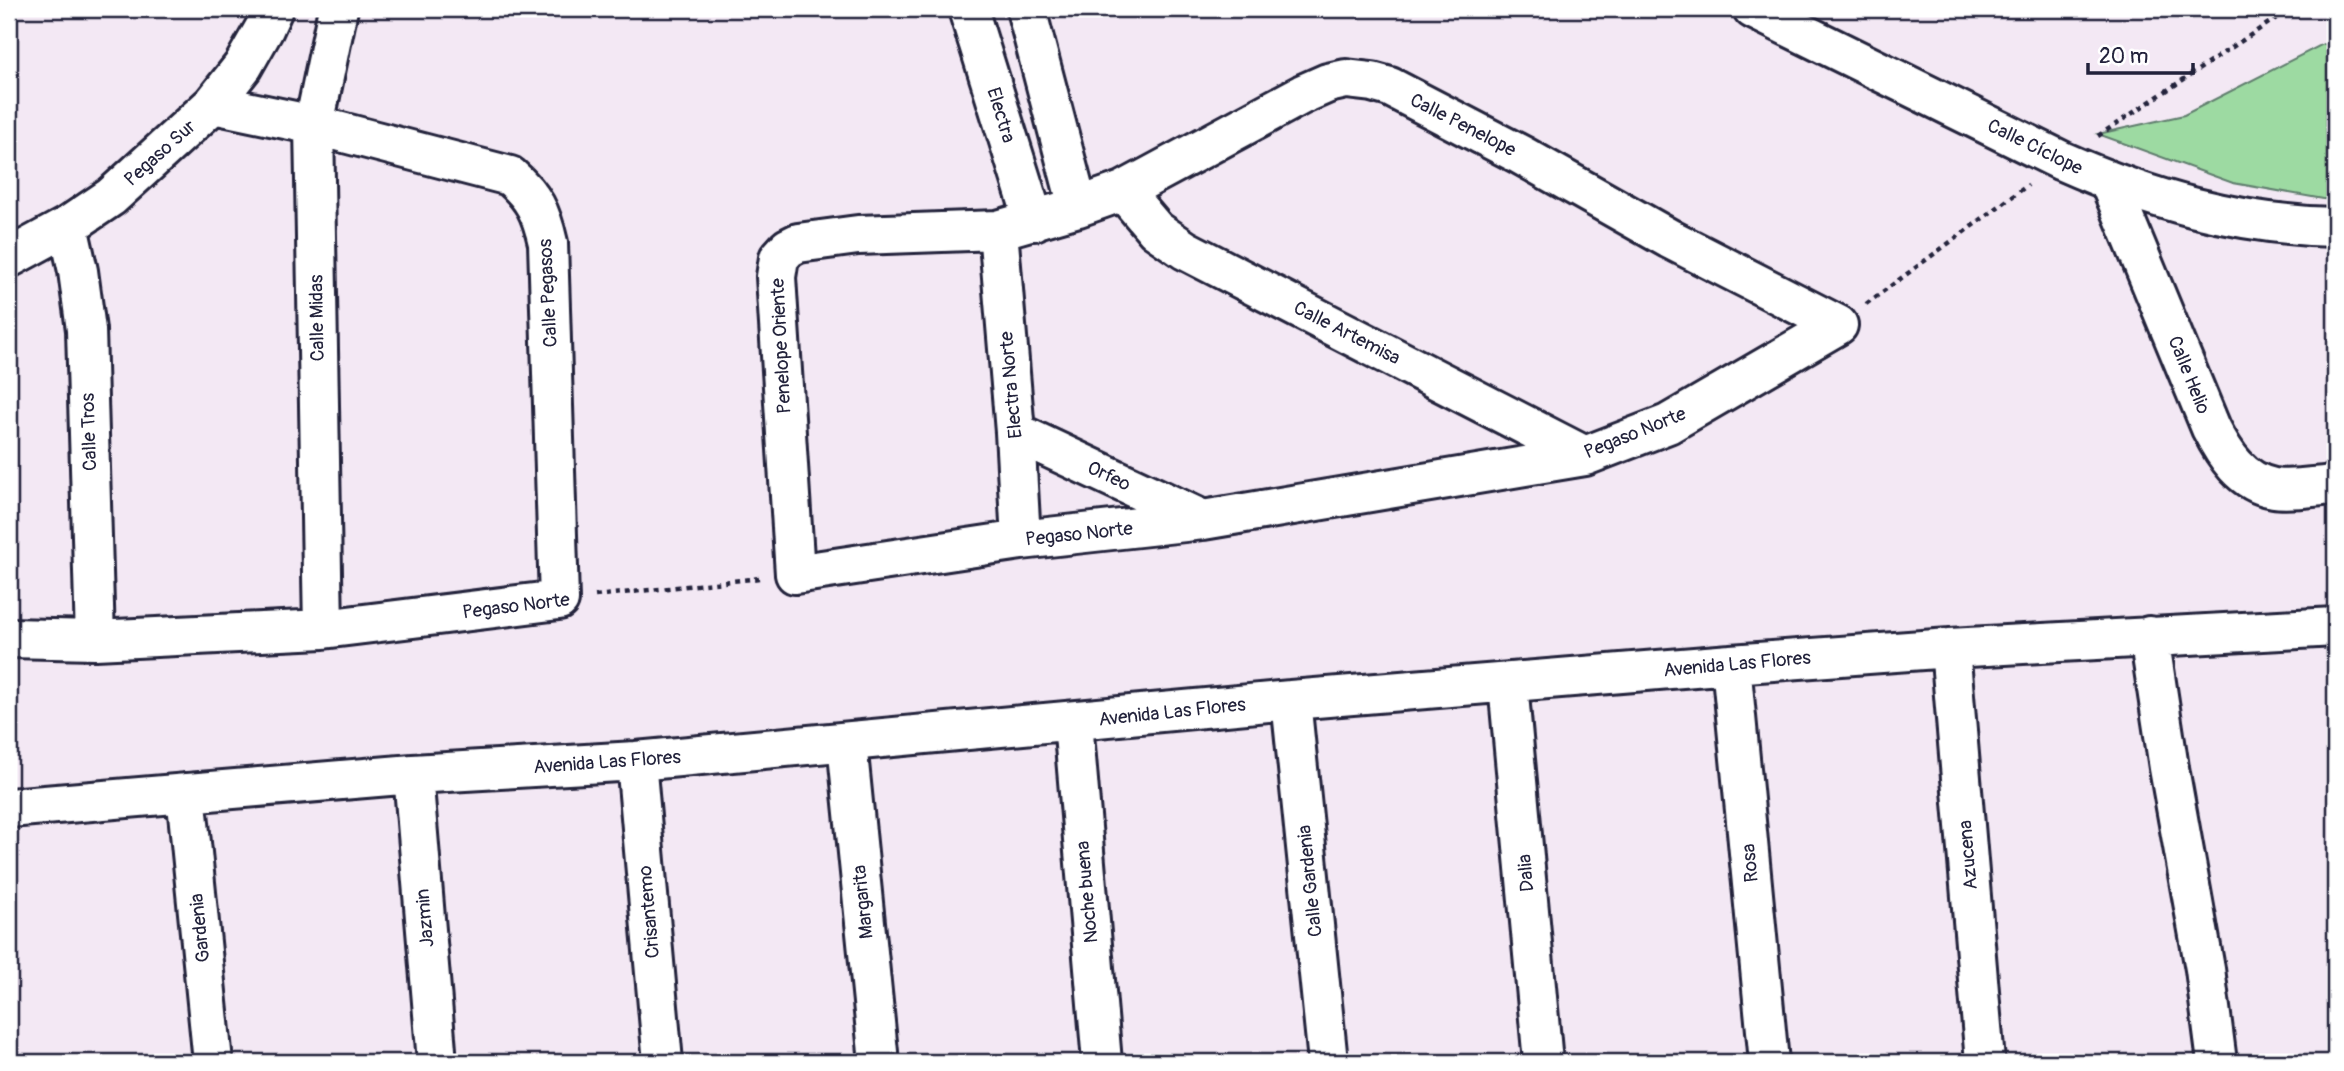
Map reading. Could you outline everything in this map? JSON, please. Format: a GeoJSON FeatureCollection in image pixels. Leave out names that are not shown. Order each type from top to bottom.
{"type":"FeatureCollection","features":[{"type":"Feature","properties":{"kind":"street","name":"Pegaso Sur"},"geometry":{"type":"LineString","coordinates":[[9,258],[68,226],[111,197],[213,104],[243,66],[273,9]]}},
{"type":"Feature","properties":{"kind":"street","name":"Calle Midas"},"geometry":{"type":"LineString","coordinates":[[323,629],[314,125],[338,9]]}},
{"type":"Feature","properties":{"kind":"street","name":"Electra"},"geometry":{"type":"LineString","coordinates":[[968,9],[1016,225]]}},
{"type":"Feature","properties":{"kind":"street"},"geometry":{"type":"LineString","coordinates":[[1026,9],[1078,207]]}},
{"type":"Feature","properties":{"kind":"street","name":"Calle Cíclope"},"geometry":{"type":"LineString","coordinates":[[1753,9],[2109,181],[2195,209],[2252,222],[2335,228]]}},
{"type":"Feature","properties":{"kind":"street","name":"Calle Penelope"},"geometry":{"type":"LineString","coordinates":[[1078,207],[1123,191],[1328,83],[1346,79],[1371,82],[1390,87],[1670,239],[1838,325]]}},
{"type":"Feature","properties":{"kind":"street","name":"Calle Pegasos"},"geometry":{"type":"LineString","coordinates":[[213,104],[314,125],[510,176],[527,191],[543,221],[548,243],[559,600]]}},
{"type":"Feature","properties":{"kind":"street","name":"Calle Helio"},"geometry":{"type":"LineString","coordinates":[[2109,181],[2223,452],[2248,476],[2274,488],[2335,485]]}},
{"type":"Feature","properties":{"kind":"street","name":"Calle Artemisa"},"geometry":{"type":"LineString","coordinates":[[1123,191],[1156,230],[1185,250],[1585,456]]}},
{"type":"Feature","properties":{"kind":"street","name":"Penelope Oriente"},"geometry":{"type":"LineString","coordinates":[[795,575],[776,277],[779,258],[788,248],[798,243],[858,235],[1016,225],[1078,207]]}},
{"type":"Feature","properties":{"kind":"street","name":"Electra Norte"},"geometry":{"type":"LineString","coordinates":[[1016,225],[1015,432],[1021,540]]}},
{"type":"Feature","properties":{"kind":"street","name":"Calle Tros"},"geometry":{"type":"LineString","coordinates":[[68,226],[78,271],[86,330],[95,640]]}},
{"type":"Feature","properties":{"kind":"street","name":"Pegaso Norte"},"geometry":{"type":"LineString","coordinates":[[795,575],[1021,540],[1203,520],[1585,456],[1668,424],[1838,325]]}},
{"type":"Feature","properties":{"kind":"street","name":"Orfeo"},"geometry":{"type":"LineString","coordinates":[[1015,432],[1203,520]]}},
{"type":"Feature","properties":{"kind":"street","name":"Pegaso Norte"},"geometry":{"type":"LineString","coordinates":[[9,638],[95,640],[323,629],[559,600]]}},
{"type":"Feature","properties":{"kind":"street","name":"Avenida Las Flores"},"geometry":{"type":"LineString","coordinates":[[9,808],[413,774],[636,761],[1292,700],[1731,664],[1950,648],[2335,627]]}},
{"type":"Feature","properties":{"kind":"street"},"geometry":{"type":"LineString","coordinates":[[2149,636],[2171,782],[2205,969],[2217,1062]]}},
{"type":"Feature","properties":{"kind":"street","name":"Azucena"},"geometry":{"type":"LineString","coordinates":[[1950,648],[1985,1062]]}},
{"type":"Feature","properties":{"kind":"street","name":"Rosa"},"geometry":{"type":"LineString","coordinates":[[1731,664],[1769,1062]]}},
{"type":"Feature","properties":{"kind":"street","name":"Dalia"},"geometry":{"type":"LineString","coordinates":[[1508,684],[1543,1062]]}},
{"type":"Feature","properties":{"kind":"street","name":"Calle Gardenia"},"geometry":{"type":"LineString","coordinates":[[1292,700],[1328,1062]]}},
{"type":"Feature","properties":{"kind":"street","name":"Noche buena"},"geometry":{"type":"LineString","coordinates":[[1073,722],[1102,1062]]}},
{"type":"Feature","properties":{"kind":"street","name":"Margarita"},"geometry":{"type":"LineString","coordinates":[[847,743],[879,1062]]}},
{"type":"Feature","properties":{"kind":"street","name":"Crisantemo"},"geometry":{"type":"LineString","coordinates":[[636,761],[663,1062]]}},
{"type":"Feature","properties":{"kind":"street","name":"Jazmin"},"geometry":{"type":"LineString","coordinates":[[413,774],[438,1062]]}},
{"type":"Feature","properties":{"kind":"street","name":"Gardenia"},"geometry":{"type":"LineString","coordinates":[[186,793],[213,1062]]}},
{"type":"Feature","properties":{"kind":"path"},"geometry":{"type":"LineString","coordinates":[[1838,325],[2062,160],[2290,9]]}},
{"type":"Feature","properties":{"kind":"path","name":"Pegaso Norte"},"geometry":{"type":"LineString","coordinates":[[559,600],[795,575]]}},
{"type":"Feature","properties":{"kind":"green space"},"geometry":{"type":"Polygon","coordinates":[[[2323,44],[2335,48],[2335,201],[2233,183],[2098,134],[2184,115],[2323,44]]]}}]}
